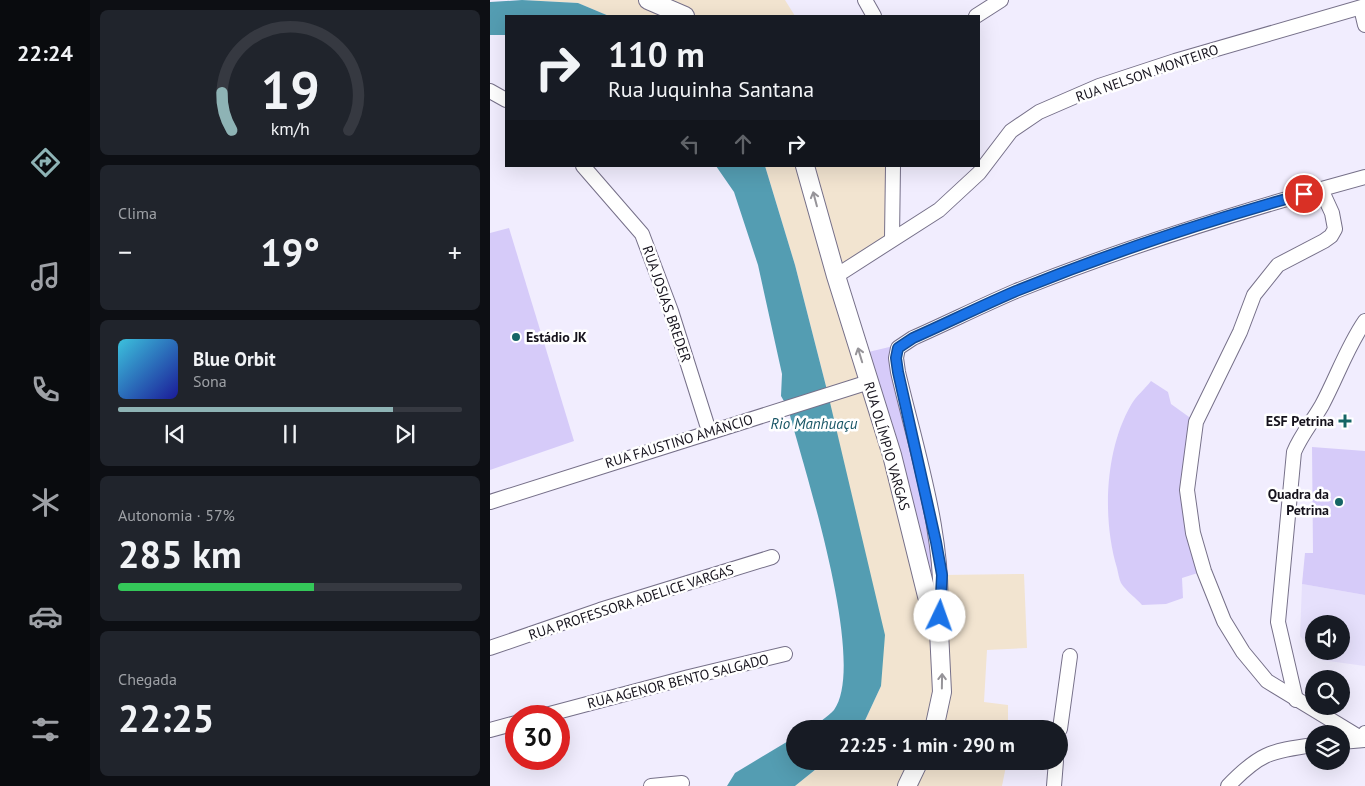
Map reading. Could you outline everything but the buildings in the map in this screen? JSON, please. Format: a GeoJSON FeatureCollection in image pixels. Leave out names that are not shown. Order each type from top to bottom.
{"type":"FeatureCollection","features":[{"type":"Feature","properties":{"kind":"street"},"geometry":{"type":"LineString","coordinates":[[648,0],[683,15]]}},
{"type":"Feature","properties":{"kind":"street"},"geometry":{"type":"LineString","coordinates":[[865,0],[873,15]]}},
{"type":"Feature","properties":{"kind":"street"},"geometry":{"type":"LineString","coordinates":[[978,15],[1001,0]]}},
{"type":"Feature","properties":{"kind":"street"},"geometry":{"type":"LineString","coordinates":[[1363,7],[1365,26]]}},
{"type":"Feature","properties":{"kind":"street","name":"RUA NELSON MONTEIRO"},"geometry":{"type":"LineString","coordinates":[[836,276],[892,238],[940,210],[979,173],[1011,131],[1039,112],[1099,86],[1175,61],[1363,7]]}},
{"type":"Feature","properties":{"kind":"street"},"geometry":{"type":"LineString","coordinates":[[490,90],[505,99]]}},
{"type":"Feature","properties":{"kind":"street","name":"RUA JOSIAS BREDER"},"geometry":{"type":"LineString","coordinates":[[584,167],[642,234],[671,311],[708,431]]}},
{"type":"Feature","properties":{"kind":"street","name":"RUA OLÍMPIO VARGAS"},"geometry":{"type":"LineString","coordinates":[[805,167],[836,276],[892,455],[925,588],[939,631],[942,692],[936,720]]}},
{"type":"Feature","properties":{"kind":"street"},"geometry":{"type":"LineString","coordinates":[[892,238],[893,167]]}},
{"type":"Feature","properties":{"kind":"street"},"geometry":{"type":"LineString","coordinates":[[939,631],[942,575],[898,372],[896,358],[898,348],[913,338],[1015,292],[1110,255],[1218,218],[1365,177]]}},
{"type":"Feature","properties":{"kind":"street"},"geometry":{"type":"LineString","coordinates":[[1320,189],[1332,213],[1335,229],[1331,236],[1324,241],[1278,266],[1254,295],[1240,332],[1196,422],[1187,490],[1193,534],[1204,571],[1224,620],[1243,652],[1267,681],[1296,700],[1365,737]]}},
{"type":"Feature","properties":{"kind":"street"},"geometry":{"type":"LineString","coordinates":[[1296,700],[1278,622],[1294,452],[1300,438],[1321,406],[1355,335],[1365,321]]}},
{"type":"Feature","properties":{"kind":"street","name":"RUA FAUSTINO AMÂNCIO"},"geometry":{"type":"LineString","coordinates":[[490,502],[708,431],[868,382]]}},
{"type":"Feature","properties":{"kind":"street","name":"RUA PROFESSORA ADELICE VARGAS"},"geometry":{"type":"LineString","coordinates":[[490,648],[600,610],[772,557]]}},
{"type":"Feature","properties":{"kind":"street","name":"RUA AGENOR BENTO SALGADO"},"geometry":{"type":"LineString","coordinates":[[570,709],[785,654]]}},
{"type":"Feature","properties":{"kind":"street"},"geometry":{"type":"LineString","coordinates":[[1061,720],[1070,656]]}},
{"type":"Feature","properties":{"kind":"street"},"geometry":{"type":"LineString","coordinates":[[490,730],[505,726]]}},
{"type":"Feature","properties":{"kind":"street"},"geometry":{"type":"LineString","coordinates":[[1350,740],[1365,737]]}},
{"type":"Feature","properties":{"kind":"street"},"geometry":{"type":"LineString","coordinates":[[1228,786],[1247,766],[1259,758],[1271,753],[1305,747]]}},
{"type":"Feature","properties":{"kind":"street"},"geometry":{"type":"LineString","coordinates":[[907,786],[915,770]]}},
{"type":"Feature","properties":{"kind":"street"},"geometry":{"type":"LineString","coordinates":[[1054,786],[1055,770]]}},
{"type":"Feature","properties":{"kind":"street"},"geometry":{"type":"LineString","coordinates":[[651,786],[682,784]]}},
{"type":"Feature","properties":{"kind":"shaded area"},"geometry":{"type":"Polygon","coordinates":[[[522,0],[785,0],[794,15],[607,15],[578,3],[522,0]]]}},
{"type":"Feature","properties":{"kind":"shaded area"},"geometry":{"type":"Polygon","coordinates":[[[765,167],[893,167],[892,238],[836,276],[942,575],[1024,574],[1027,648],[987,650],[984,702],[1008,705],[1008,720],[865,720],[881,686],[828,394],[795,265],[765,167]]]}},
{"type":"Feature","properties":{"kind":"shaded area","name":"Estádio JK"},"geometry":{"type":"Polygon","coordinates":[[[509,228],[574,441],[490,470],[490,233],[509,228]]]}},
{"type":"Feature","properties":{"kind":"shaded area"},"geometry":{"type":"Polygon","coordinates":[[[902,344],[898,348],[927,499],[939,631],[860,354],[902,344]]]}},
{"type":"Feature","properties":{"kind":"shaded area"},"geometry":{"type":"Polygon","coordinates":[[[1151,381],[1168,392],[1171,404],[1196,422],[1187,490],[1204,571],[1182,578],[1183,598],[1166,604],[1142,605],[1123,586],[1119,578],[1112,548],[1108,506],[1111,463],[1122,423],[1133,402],[1151,381]]]}},
{"type":"Feature","properties":{"kind":"shaded area","name":"Quadra da Petrina"},"geometry":{"type":"Polygon","coordinates":[[[1312,447],[1365,451],[1365,595],[1302,584],[1305,553],[1313,553],[1312,447]]]}},
{"type":"Feature","properties":{"kind":"shaded area"},"geometry":{"type":"Polygon","coordinates":[[[1302,584],[1365,595],[1365,666],[1321,660],[1350,660],[1350,615],[1305,615],[1305,642],[1300,636],[1302,584]]]}},
{"type":"Feature","properties":{"kind":"shaded area"},"geometry":{"type":"Polygon","coordinates":[[[815,770],[1005,770],[1002,786],[795,786],[815,770]]]}},
{"type":"Feature","properties":{"kind":"water"},"geometry":{"type":"Polygon","coordinates":[[[522,0],[578,3],[607,15],[505,15],[505,35],[490,35],[490,2],[522,0]]]}},
{"type":"Feature","properties":{"kind":"water","name":"Rio Manhuaçu"},"geometry":{"type":"Polygon","coordinates":[[[717,167],[765,167],[795,265],[828,394],[885,635],[881,686],[865,720],[822,720],[834,710],[842,686],[843,651],[838,609],[818,516],[788,408],[781,396],[782,374],[758,265],[734,192],[717,167]]]}},
{"type":"Feature","properties":{"kind":"water"},"geometry":{"type":"Polygon","coordinates":[[[786,742],[786,770],[815,770],[795,786],[727,786],[735,773],[786,742]]]}},
{"type":"Feature","properties":{"kind":"place","name":"Estádio JK"},"geometry":{"type":"Point","coordinates":[516,337]}},
{"type":"Feature","properties":{"kind":"place","name":"ESF Petrina"},"geometry":{"type":"Point","coordinates":[1345,421]}},
{"type":"Feature","properties":{"kind":"place","name":"Quadra da Petrina"},"geometry":{"type":"Point","coordinates":[1339,502]}},
{"type":"Feature","properties":{"kind":"route"},"geometry":{"type":"LineString","coordinates":[[940,616],[942,575],[898,372],[896,358],[898,348],[913,338],[1015,292],[1119,252],[1218,218],[1304,194]]}}]}
